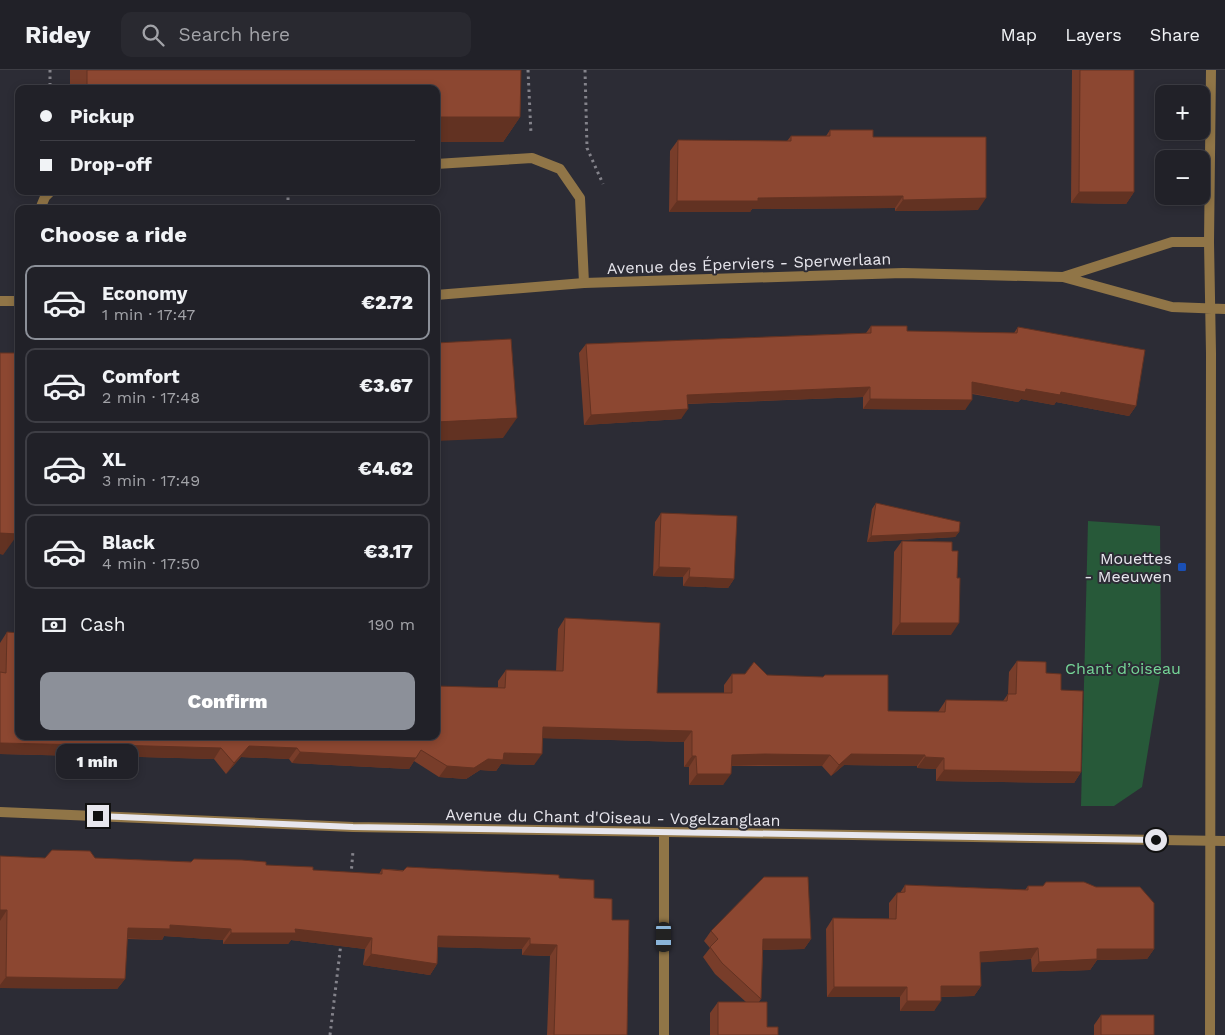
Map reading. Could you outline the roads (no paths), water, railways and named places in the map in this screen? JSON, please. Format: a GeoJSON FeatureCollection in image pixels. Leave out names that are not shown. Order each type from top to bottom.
{"type":"FeatureCollection","features":[{"type":"Feature","properties":{"kind":"street"},"geometry":{"type":"LineString","coordinates":[[1210,1035],[1211,353],[1209,242],[1211,70]]}},
{"type":"Feature","properties":{"kind":"street"},"geometry":{"type":"LineString","coordinates":[[440,164],[532,158],[560,169],[580,198],[584,284]]}},
{"type":"Feature","properties":{"kind":"street","name":"Avenue des Éperviers - Sperwerlaan"},"geometry":{"type":"LineString","coordinates":[[1063,277],[1172,242],[1209,242]]}},
{"type":"Feature","properties":{"kind":"street","name":"Avenue des Éperviers - Sperwerlaan"},"geometry":{"type":"LineString","coordinates":[[440,295],[584,284],[904,272],[1063,277],[1172,307],[1225,309]]}},
{"type":"Feature","properties":{"kind":"street"},"geometry":{"type":"LineString","coordinates":[[0,301],[15,301]]}},
{"type":"Feature","properties":{"kind":"street","name":"Avenue du Chant d'Oiseau - Vogelzanglaan"},"geometry":{"type":"LineString","coordinates":[[0,812],[353,827],[664,834],[1225,841]]}},
{"type":"Feature","properties":{"kind":"street"},"geometry":{"type":"LineString","coordinates":[[664,834],[664,1035]]}},
{"type":"Feature","properties":{"kind":"place","name":"Mouettes - Meeuwen"},"geometry":{"type":"Point","coordinates":[1182,567]}},
{"type":"Feature","properties":{"kind":"park label","name":"Chant d’oiseau"},"geometry":{"type":"Point","coordinates":[1123,668]}}]}
